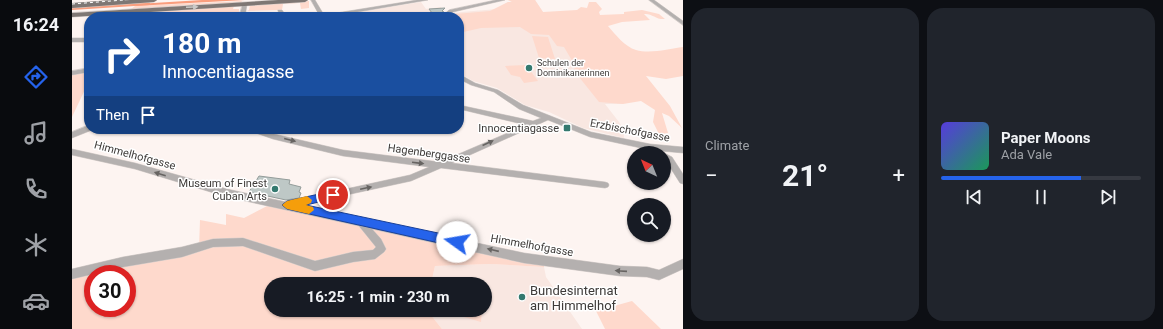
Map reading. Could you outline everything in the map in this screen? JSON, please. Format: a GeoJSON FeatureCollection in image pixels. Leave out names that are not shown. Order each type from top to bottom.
{"type":"FeatureCollection","features":[{"type":"Feature","properties":{"kind":"main road"},"geometry":{"type":"LineString","coordinates":[[72,6],[154,0]]}},
{"type":"Feature","properties":{"kind":"main road"},"geometry":{"type":"LineString","coordinates":[[138,12],[306,0]]}},
{"type":"Feature","properties":{"kind":"main road"},"geometry":{"type":"LineString","coordinates":[[126,12],[136,2]]}},
{"type":"Feature","properties":{"kind":"main road"},"geometry":{"type":"LineString","coordinates":[[72,14],[84,14]]}},
{"type":"Feature","properties":{"kind":"street"},"geometry":{"type":"LineString","coordinates":[[313,0],[318,12]]}},
{"type":"Feature","properties":{"kind":"street"},"geometry":{"type":"LineString","coordinates":[[350,12],[426,0]]}},
{"type":"Feature","properties":{"kind":"street"},"geometry":{"type":"LineString","coordinates":[[450,12],[503,0]]}},
{"type":"Feature","properties":{"kind":"street"},"geometry":{"type":"LineString","coordinates":[[651,0],[682,20]]}},
{"type":"Feature","properties":{"kind":"street"},"geometry":{"type":"LineString","coordinates":[[243,12],[245,4]]}},
{"type":"Feature","properties":{"kind":"street"},"geometry":{"type":"LineString","coordinates":[[72,40],[84,40]]}},
{"type":"Feature","properties":{"kind":"street"},"geometry":{"type":"LineString","coordinates":[[72,73],[84,71]]}},
{"type":"Feature","properties":{"kind":"street","name":"Erzbischofgasse"},"geometry":{"type":"LineString","coordinates":[[464,79],[473,84],[496,91],[521,107],[590,134],[645,146]]}},
{"type":"Feature","properties":{"kind":"street"},"geometry":{"type":"LineString","coordinates":[[464,108],[534,124]]}},
{"type":"Feature","properties":{"kind":"street"},"geometry":{"type":"LineString","coordinates":[[287,205],[411,178],[548,117]]}},
{"type":"Feature","properties":{"kind":"street"},"geometry":{"type":"LineString","coordinates":[[72,135],[84,130]]}},
{"type":"Feature","properties":{"kind":"street","name":"Hagenberggasse"},"geometry":{"type":"LineString","coordinates":[[267,134],[343,153],[605,185]]}},
{"type":"Feature","properties":{"kind":"street","name":"Himmelhofgasse"},"geometry":{"type":"LineString","coordinates":[[72,152],[136,166],[227,193],[361,221],[524,258],[620,271],[647,272],[660,275],[683,264]]}},
{"type":"Feature","properties":{"kind":"street"},"geometry":{"type":"LineString","coordinates":[[671,165],[683,181]]}},
{"type":"Feature","properties":{"kind":"street"},"geometry":{"type":"LineString","coordinates":[[72,274],[123,262],[182,252],[213,243],[230,242],[250,244],[315,266],[332,263],[353,257],[375,254],[381,249],[379,243],[364,230],[361,221]]}},
{"type":"Feature","properties":{"kind":"shaded area"},"geometry":{"type":"Polygon","coordinates":[[[202,0],[245,0],[135,6],[137,4],[202,0]]]}},
{"type":"Feature","properties":{"kind":"shaded area","name":"Schulen der Dominikanerinnen"},"geometry":{"type":"Polygon","coordinates":[[[508,0],[535,0],[543,12],[595,62],[623,104],[605,104],[623,129],[624,138],[583,128],[549,112],[525,105],[497,88],[473,81],[464,76],[464,12],[497,9],[508,2],[512,2],[508,0]]]}},
{"type":"Feature","properties":{"kind":"shaded area"},"geometry":{"type":"Polygon","coordinates":[[[508,0],[535,0],[543,12],[577,10],[581,7],[587,8],[589,2],[596,2],[602,9],[599,12],[600,15],[624,14],[624,12],[642,10],[659,14],[665,19],[644,14],[650,20],[622,22],[608,26],[624,43],[636,50],[653,51],[683,47],[683,76],[666,79],[646,76],[670,106],[682,128],[669,116],[662,113],[668,133],[659,134],[653,122],[655,110],[641,101],[623,104],[599,102],[575,72],[574,64],[564,47],[557,46],[549,35],[531,34],[520,27],[481,28],[464,32],[464,13],[490,11],[508,2],[512,2],[508,0]]]}},
{"type":"Feature","properties":{"kind":"shaded area"},"geometry":{"type":"Polygon","coordinates":[[[242,1],[241,3],[131,9],[135,6],[242,1]]]}},
{"type":"Feature","properties":{"kind":"shaded area"},"geometry":{"type":"Polygon","coordinates":[[[309,1],[309,8],[301,9],[300,3],[283,4],[282,10],[247,11],[249,10],[250,5],[309,1]]]}},
{"type":"Feature","properties":{"kind":"shaded area"},"geometry":{"type":"Polygon","coordinates":[[[421,2],[426,9],[441,7],[443,12],[358,12],[421,2]]]}},
{"type":"Feature","properties":{"kind":"shaded area"},"geometry":{"type":"Polygon","coordinates":[[[234,6],[233,9],[239,9],[239,12],[131,12],[234,6]]]}},
{"type":"Feature","properties":{"kind":"shaded area"},"geometry":{"type":"Polygon","coordinates":[[[532,36],[548,37],[555,59],[539,58],[532,36]]]}},
{"type":"Feature","properties":{"kind":"shaded area"},"geometry":{"type":"Polygon","coordinates":[[[526,65],[538,81],[524,83],[520,77],[511,75],[505,66],[526,65]]]}},
{"type":"Feature","properties":{"kind":"shaded area"},"geometry":{"type":"Polygon","coordinates":[[[84,73],[84,92],[72,117],[72,75],[84,73]]]}},
{"type":"Feature","properties":{"kind":"shaded area"},"geometry":{"type":"Polygon","coordinates":[[[269,205],[544,264],[544,267],[490,264],[435,266],[433,277],[264,277],[264,317],[433,317],[442,329],[72,329],[72,278],[84,275],[84,317],[136,317],[136,265],[129,265],[199,249],[200,220],[226,225],[226,214],[244,218],[269,205]]]}},
{"type":"Feature","properties":{"kind":"shaded area","name":"Bundesinternat am Himmelhof"},"geometry":{"type":"Polygon","coordinates":[[[490,264],[544,267],[546,277],[582,329],[442,329],[433,317],[492,317],[492,277],[433,277],[435,266],[490,264]]]}},
{"type":"Feature","properties":{"kind":"shaded area"},"geometry":{"type":"Polygon","coordinates":[[[632,301],[661,329],[605,329],[596,311],[632,301]]]}},
{"type":"Feature","properties":{"kind":"shaded area"},"geometry":{"type":"Polygon","coordinates":[[[464,317],[481,317],[481,322],[464,317]]]}},
{"type":"Feature","properties":{"kind":"building"},"geometry":{"type":"Polygon","coordinates":[[[445,8],[442,11],[444,12],[431,12],[429,9],[445,8]]]}},
{"type":"Feature","properties":{"kind":"building","name":"Museum of Finest Cuban Arts"},"geometry":{"type":"Polygon","coordinates":[[[259,176],[290,180],[289,184],[301,187],[299,198],[286,200],[249,192],[259,176]]]}},
{"type":"Feature","properties":{"kind":"waterway"},"geometry":{"type":"LineString","coordinates":[[72,8],[148,4]]}},
{"type":"Feature","properties":{"kind":"railway"},"geometry":{"type":"LineString","coordinates":[[72,4],[124,0]]}},
{"type":"Feature","properties":{"kind":"slow traffic"},"geometry":{"type":"LineString","coordinates":[[307,200],[287,205],[309,210]]}},
{"type":"Feature","properties":{"kind":"place","name":"Schulen der Dominikanerinnen"},"geometry":{"type":"Point","coordinates":[529,68]}},
{"type":"Feature","properties":{"kind":"place","name":"Innocentiagasse"},"geometry":{"type":"Point","coordinates":[567,128]}},
{"type":"Feature","properties":{"kind":"place","name":"Museum of Finest Cuban Arts"},"geometry":{"type":"Point","coordinates":[275,189]}},
{"type":"Feature","properties":{"kind":"place","name":"Bundesinternat am Himmelhof"},"geometry":{"type":"Point","coordinates":[522,297]}},
{"type":"Feature","properties":{"kind":"route"},"geometry":{"type":"LineString","coordinates":[[333,195],[287,205],[457,242]]}}]}
